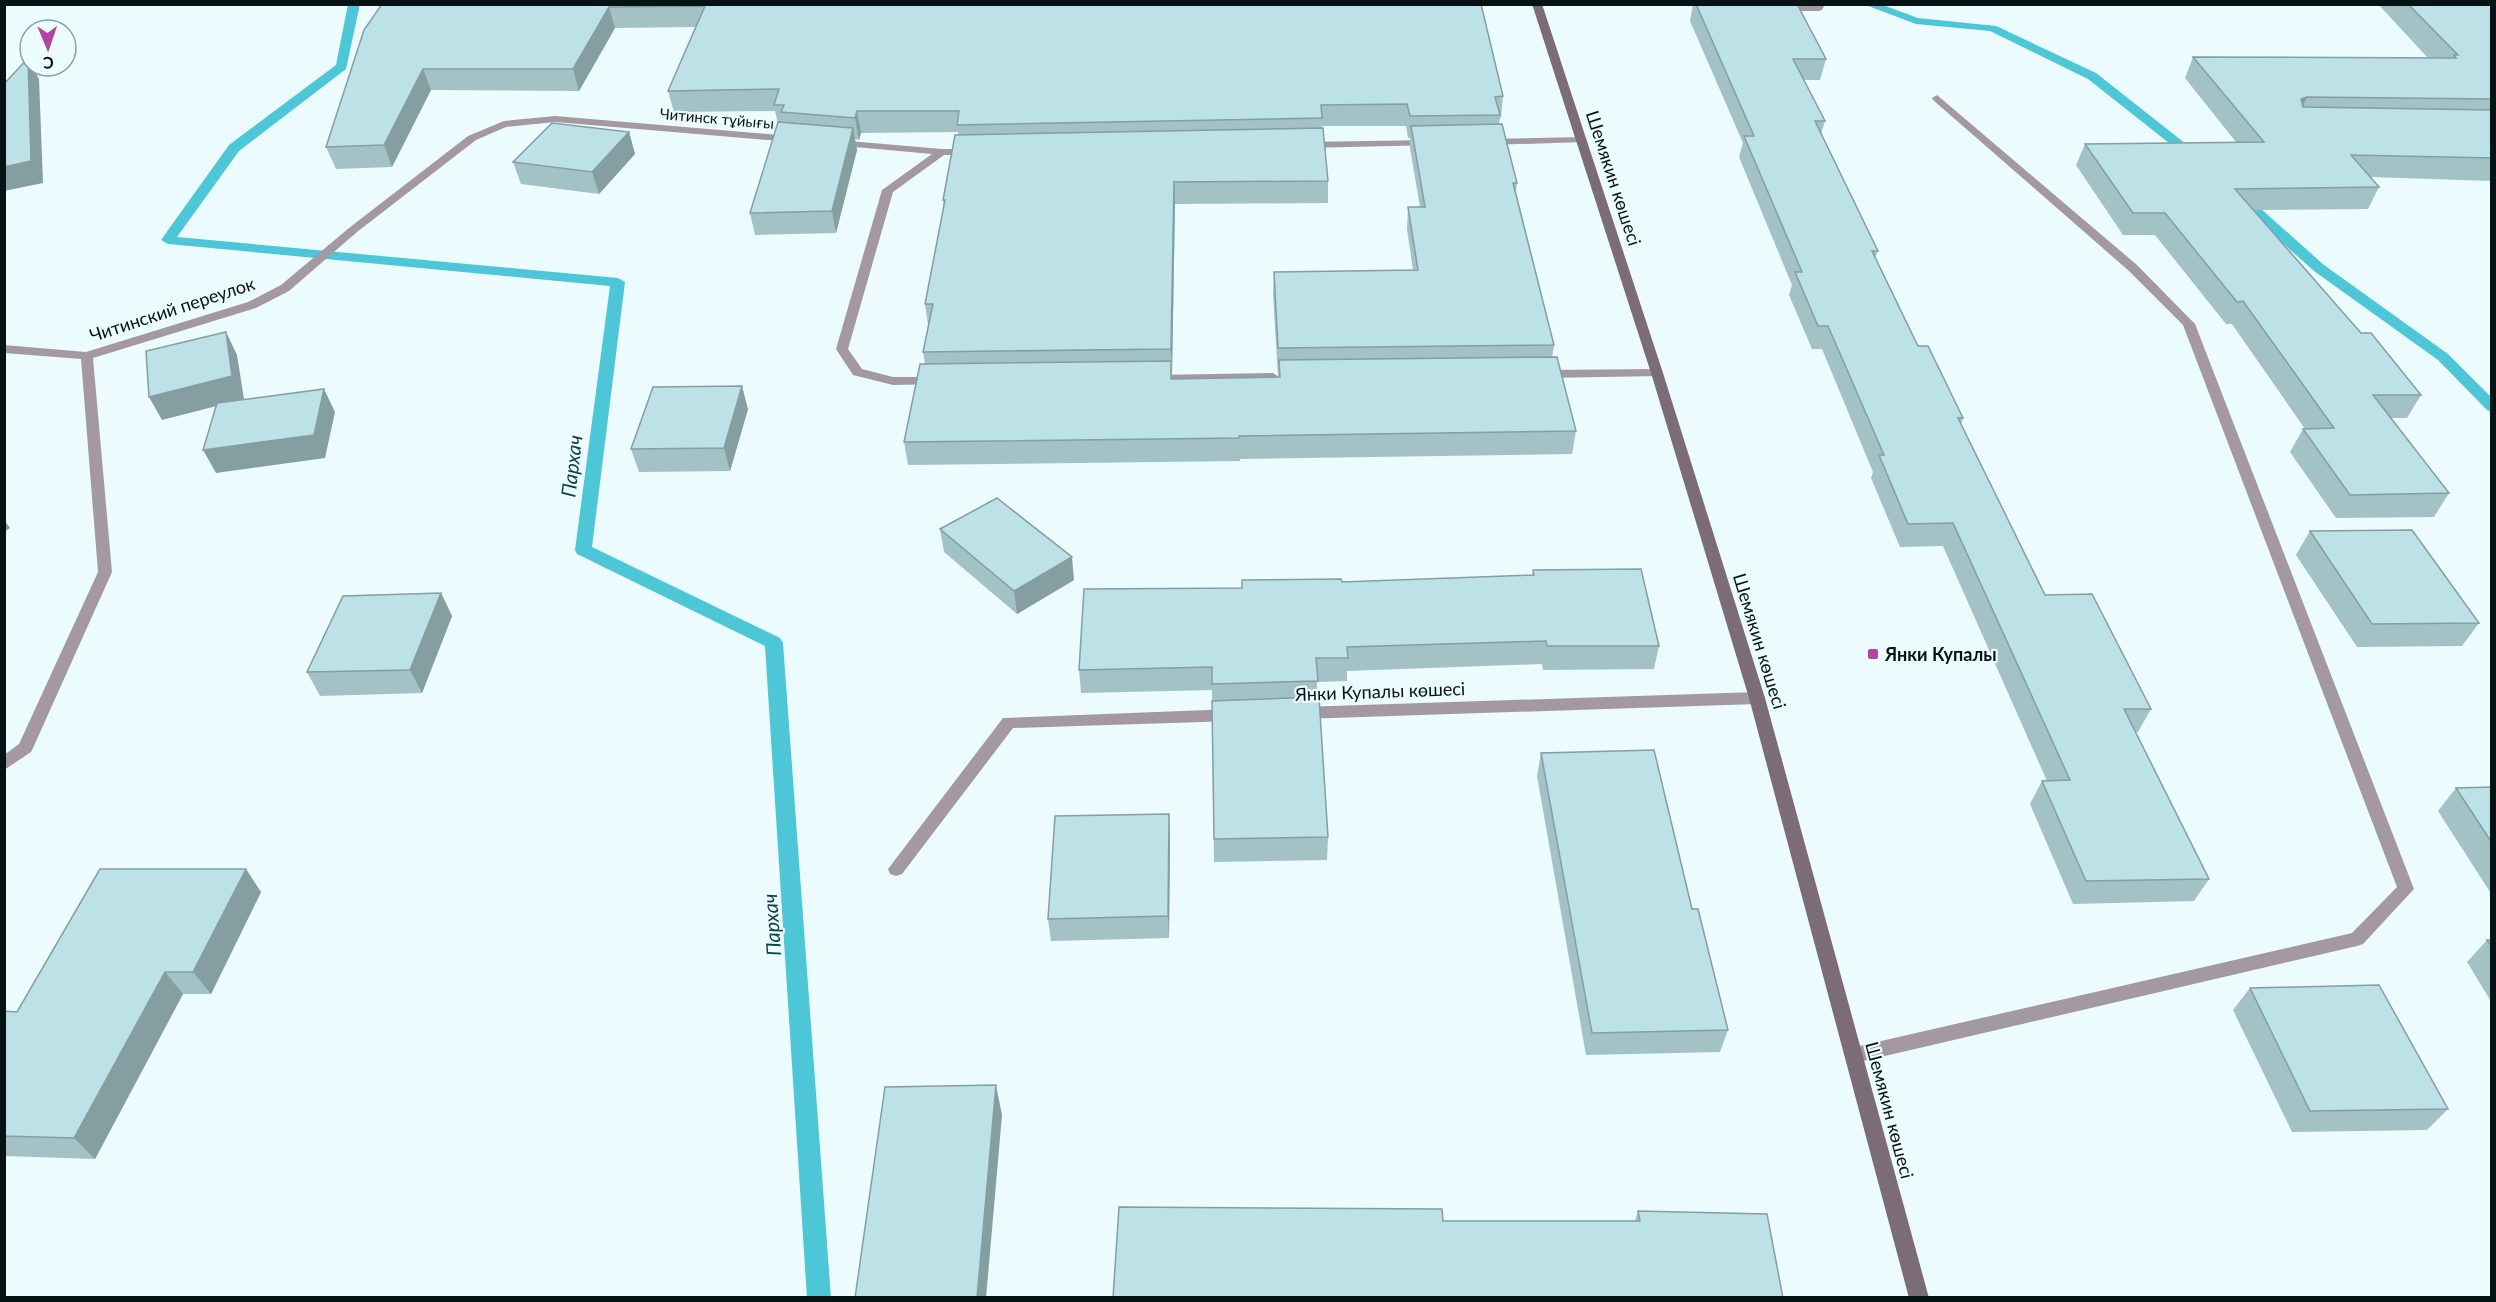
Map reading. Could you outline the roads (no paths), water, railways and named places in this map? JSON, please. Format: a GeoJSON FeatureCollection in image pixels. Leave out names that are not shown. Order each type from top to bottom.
{"type":"FeatureCollection","features":[{"type":"Feature","properties":{"kind":"main road","name":"Шемякин көшесі"},"geometry":{"type":"LineString","coordinates":[[1537,4],[1657,373],[1757,698],[1919,1298]]}},
{"type":"Feature","properties":{"kind":"street"},"geometry":{"type":"LineString","coordinates":[[1764,9],[1819,8],[1820,4]]}},
{"type":"Feature","properties":{"kind":"street"},"geometry":{"type":"LineString","coordinates":[[1855,1055],[2358,939],[2406,889],[2189,324],[2133,268],[1937,98]]}},
{"type":"Feature","properties":{"kind":"street","name":"Читинск тұйығы"},"geometry":{"type":"LineString","coordinates":[[353,230],[472,138],[504,124],[555,119],[801,140]]}},
{"type":"Feature","properties":{"kind":"street"},"geometry":{"type":"LineString","coordinates":[[1474,142],[1581,140]]}},
{"type":"Feature","properties":{"kind":"street"},"geometry":{"type":"LineString","coordinates":[[825,142],[942,152],[989,151]]}},
{"type":"Feature","properties":{"kind":"street"},"geometry":{"type":"LineString","coordinates":[[1297,145],[1439,143]]}},
{"type":"Feature","properties":{"kind":"street"},"geometry":{"type":"LineString","coordinates":[[942,152],[888,190],[842,349],[857,372],[893,381],[953,381]]}},
{"type":"Feature","properties":{"kind":"street","name":"Читинский переулок"},"geometry":{"type":"LineString","coordinates":[[87,356],[252,305],[285,288],[353,230]]}},
{"type":"Feature","properties":{"kind":"street"},"geometry":{"type":"LineString","coordinates":[[4,349],[87,356],[105,572],[25,748],[4,764]]}},
{"type":"Feature","properties":{"kind":"street"},"geometry":{"type":"LineString","coordinates":[[1525,374],[1657,373]]}},
{"type":"Feature","properties":{"kind":"street"},"geometry":{"type":"LineString","coordinates":[[1143,379],[1287,377]]}},
{"type":"Feature","properties":{"kind":"street","name":"Янки Купалы көшесі"},"geometry":{"type":"LineString","coordinates":[[1282,713],[1757,698]]}},
{"type":"Feature","properties":{"kind":"street"},"geometry":{"type":"LineString","coordinates":[[896,869],[1010,722],[1247,714]]}},
{"type":"Feature","properties":{"kind":"waterway","name":"Пархач"},"geometry":{"type":"LineString","coordinates":[[354,4],[342,66],[234,148],[168,240],[618,282],[583,550],[774,643],[819,1298]]}},
{"type":"Feature","properties":{"kind":"waterway"},"geometry":{"type":"LineString","coordinates":[[1868,4],[1916,21],[1992,28],[2092,76],[2198,159]]}},
{"type":"Feature","properties":{"kind":"waterway"},"geometry":{"type":"LineString","coordinates":[[2236,194],[2319,268],[2443,357],[2492,407]]}},
{"type":"Feature","properties":{"kind":"place","name":"Янки Купалы"},"geometry":{"type":"Point","coordinates":[1873,654]}}]}
